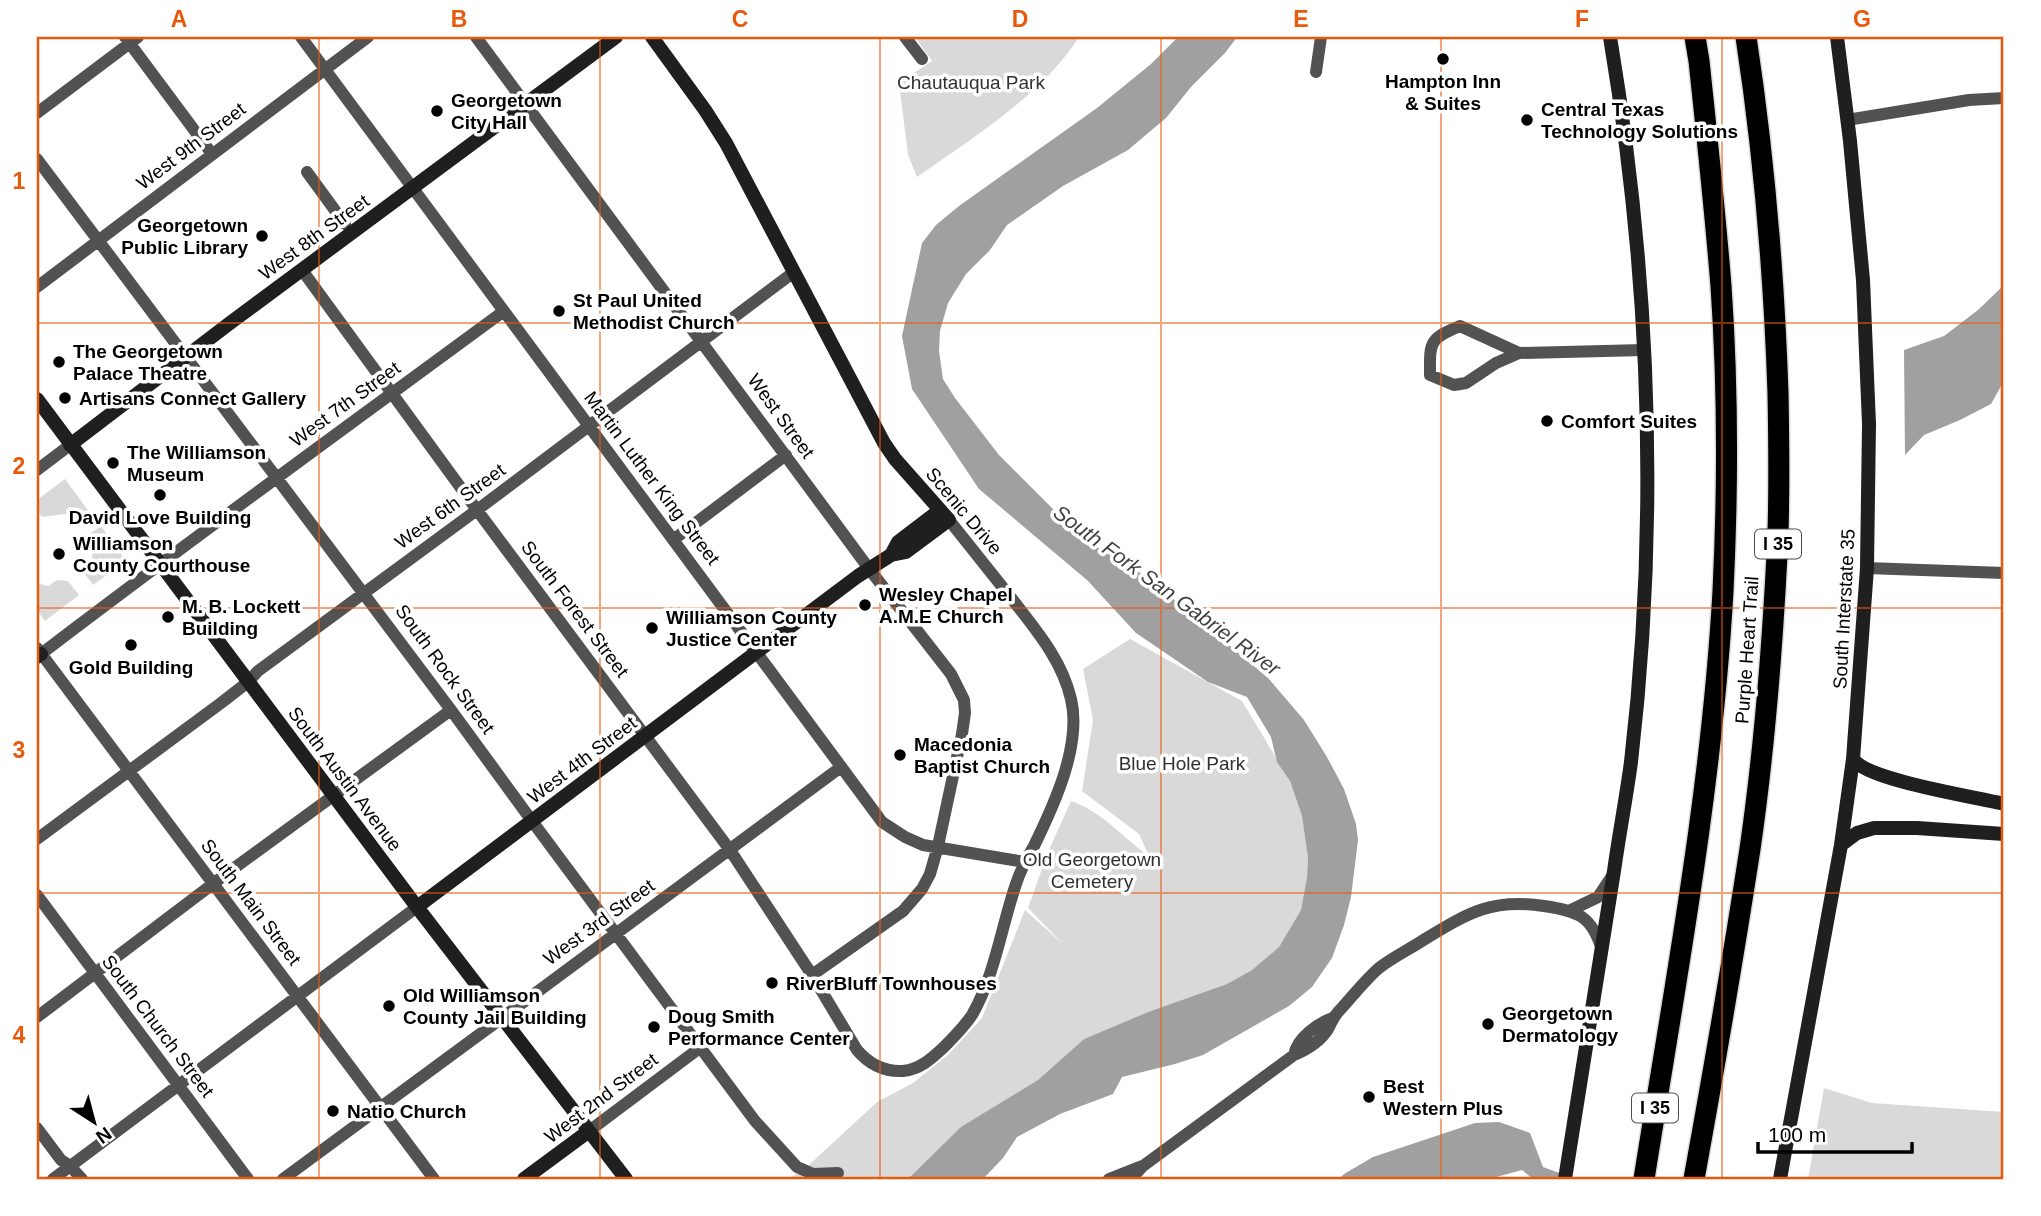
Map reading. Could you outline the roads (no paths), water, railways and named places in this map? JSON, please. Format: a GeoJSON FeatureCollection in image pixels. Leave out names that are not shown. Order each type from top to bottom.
{"type":"FeatureCollection","features":[{"type":"Feature","properties":{"kind":"highway","name":"Purple Heart Trail"},"geometry":{"type":"LineString","coordinates":[[1644,1179],[1708,763],[1723,589],[1726,392],[1721,288],[1695,37]]}},
{"type":"Feature","properties":{"kind":"highway","name":"Purple Heart Trail"},"geometry":{"type":"LineString","coordinates":[[1694,1179],[1750,847],[1763,741],[1777,552],[1779,457],[1776,326],[1763,173],[1746,37]]}},
{"type":"Feature","properties":{"kind":"main road","name":"West 8th Street"},"geometry":{"type":"LineString","coordinates":[[70,445],[616,37]]}},
{"type":"Feature","properties":{"kind":"main road","name":"Scenic Drive"},"geometry":{"type":"LineString","coordinates":[[652,37],[699,100],[726,143],[884,443],[945,515]]}},
{"type":"Feature","properties":{"kind":"main road"},"geometry":{"type":"LineString","coordinates":[[1565,1179],[1630,763],[1646,562],[1647,414],[1644,350],[1627,144],[1611,37]]}},
{"type":"Feature","properties":{"kind":"main road","name":"South Interstate 35"},"geometry":{"type":"LineString","coordinates":[[1780,1179],[1841,845],[1853,759],[1867,569],[1869,424],[1863,280],[1837,37]]}},
{"type":"Feature","properties":{"kind":"main road","name":"South Austin Avenue"},"geometry":{"type":"LineString","coordinates":[[37,399],[417,907],[626,1179]]}},
{"type":"Feature","properties":{"kind":"main road","name":"West 4th Street"},"geometry":{"type":"LineString","coordinates":[[417,907],[859,576],[891,555],[898,542],[945,515]]}},
{"type":"Feature","properties":{"kind":"main road"},"geometry":{"type":"LineString","coordinates":[[1853,759],[1856,764],[1876,774],[2004,803]]}},
{"type":"Feature","properties":{"kind":"main road"},"geometry":{"type":"LineString","coordinates":[[1841,845],[1857,833],[1874,828],[2004,834]]}},
{"type":"Feature","properties":{"kind":"main road","name":"West 2nd Street"},"geometry":{"type":"LineString","coordinates":[[524,1179],[589,1131]]}},
{"type":"Feature","properties":{"kind":"street","name":"Martin Luther King Street"},"geometry":{"type":"LineString","coordinates":[[301,37],[882,822],[923,845],[1025,862]]}},
{"type":"Feature","properties":{"kind":"street","name":"West 9th Street"},"geometry":{"type":"LineString","coordinates":[[37,287],[368,37]]}},
{"type":"Feature","properties":{"kind":"street","name":"West Street"},"geometry":{"type":"LineString","coordinates":[[476,37],[870,570],[951,674],[964,701],[965,713],[938,846]]}},
{"type":"Feature","properties":{"kind":"street"},"geometry":{"type":"LineString","coordinates":[[905,37],[922,59]]}},
{"type":"Feature","properties":{"kind":"street"},"geometry":{"type":"LineString","coordinates":[[1316,72],[1321,37]]}},
{"type":"Feature","properties":{"kind":"street"},"geometry":{"type":"LineString","coordinates":[[37,113],[131,39],[212,153]]}},
{"type":"Feature","properties":{"kind":"street"},"geometry":{"type":"LineString","coordinates":[[1847,120],[1969,100],[2004,98]]}},
{"type":"Feature","properties":{"kind":"street","name":"South Rock Street"},"geometry":{"type":"LineString","coordinates":[[37,159],[451,709],[755,1121],[797,1167],[813,1174],[838,1173]]}},
{"type":"Feature","properties":{"kind":"street"},"geometry":{"type":"LineString","coordinates":[[307,172],[345,224]]}},
{"type":"Feature","properties":{"kind":"street","name":"South Forest Street"},"geometry":{"type":"LineString","coordinates":[[302,270],[730,850],[813,975]]}},
{"type":"Feature","properties":{"kind":"street","name":"West 6th Street"},"geometry":{"type":"LineString","coordinates":[[37,839],[794,272]]}},
{"type":"Feature","properties":{"kind":"street","name":"West 7th Street"},"geometry":{"type":"LineString","coordinates":[[38,653],[504,311]]}},
{"type":"Feature","properties":{"kind":"street"},"geometry":{"type":"LineString","coordinates":[[1519,353],[1460,326],[1438,336],[1431,346],[1430,375],[1454,386],[1466,383],[1496,363],[1519,353],[1644,350]]}},
{"type":"Feature","properties":{"kind":"street","name":"West 8th Street"},"geometry":{"type":"LineString","coordinates":[[37,470],[70,445]]}},
{"type":"Feature","properties":{"kind":"street"},"geometry":{"type":"LineString","coordinates":[[673,540],[786,455]]}},
{"type":"Feature","properties":{"kind":"street","name":"Scenic Drive"},"geometry":{"type":"LineString","coordinates":[[813,975],[865,1059],[888,1070],[900,1071],[920,1067],[931,1059],[972,1015],[991,968],[1016,884],[1059,787],[1067,762],[1072,742],[1072,701],[1059,663],[945,515]]}},
{"type":"Feature","properties":{"kind":"street"},"geometry":{"type":"LineString","coordinates":[[1867,569],[2004,573]]}},
{"type":"Feature","properties":{"kind":"street","name":"South Main Street"},"geometry":{"type":"LineString","coordinates":[[38,653],[433,1179]]}},
{"type":"Feature","properties":{"kind":"street"},"geometry":{"type":"LineString","coordinates":[[37,1017],[451,709]]}},
{"type":"Feature","properties":{"kind":"street","name":"West 3rd Street"},"geometry":{"type":"LineString","coordinates":[[283,1179],[841,767]]}},
{"type":"Feature","properties":{"kind":"street"},"geometry":{"type":"LineString","coordinates":[[813,975],[903,911],[922,889],[930,874],[938,846]]}},
{"type":"Feature","properties":{"kind":"street"},"geometry":{"type":"LineString","coordinates":[[1571,910],[1598,897],[1614,872]]}},
{"type":"Feature","properties":{"kind":"street","name":"South Church Street"},"geometry":{"type":"LineString","coordinates":[[37,895],[248,1179]]}},
{"type":"Feature","properties":{"kind":"street"},"geometry":{"type":"LineString","coordinates":[[1131,1179],[1143,1166],[1294,1055],[1314,1045],[1328,1030],[1333,1018],[1377,970],[1458,919],[1480,909],[1504,904],[1522,903],[1571,910],[1594,928],[1602,951]]}},
{"type":"Feature","properties":{"kind":"street","name":"West 4th Street"},"geometry":{"type":"LineString","coordinates":[[52,1179],[417,907]]}},
{"type":"Feature","properties":{"kind":"street","name":"West 2nd Street"},"geometry":{"type":"LineString","coordinates":[[589,1131],[701,1047]]}},
{"type":"Feature","properties":{"kind":"street"},"geometry":{"type":"LineString","coordinates":[[37,1128],[61,1160],[82,1179]]}},
{"type":"Feature","properties":{"kind":"street"},"geometry":{"type":"LineString","coordinates":[[1109,1179],[1143,1166]]}},
{"type":"Feature","properties":{"kind":"place","name":"Hampton Inn & Suites"},"geometry":{"type":"Point","coordinates":[1443,59]}},
{"type":"Feature","properties":{"kind":"place","name":"Georgetown City Hall"},"geometry":{"type":"Point","coordinates":[437,111]}},
{"type":"Feature","properties":{"kind":"place","name":"Central Texas Technology Solutions"},"geometry":{"type":"Point","coordinates":[1527,120]}},
{"type":"Feature","properties":{"kind":"place","name":"Georgetown Public Library"},"geometry":{"type":"Point","coordinates":[262,236]}},
{"type":"Feature","properties":{"kind":"place","name":"St Paul United Methodist Church"},"geometry":{"type":"Point","coordinates":[559,311]}},
{"type":"Feature","properties":{"kind":"place","name":"The Georgetown Palace Theatre"},"geometry":{"type":"Point","coordinates":[59,362]}},
{"type":"Feature","properties":{"kind":"place","name":"Artisans Connect Gallery"},"geometry":{"type":"Point","coordinates":[65,398]}},
{"type":"Feature","properties":{"kind":"place","name":"Comfort Suites"},"geometry":{"type":"Point","coordinates":[1547,421]}},
{"type":"Feature","properties":{"kind":"place","name":"The Williamson Museum"},"geometry":{"type":"Point","coordinates":[113,463]}},
{"type":"Feature","properties":{"kind":"place","name":"David Love Building"},"geometry":{"type":"Point","coordinates":[160,495]}},
{"type":"Feature","properties":{"kind":"place","name":"Williamson County Courthouse"},"geometry":{"type":"Point","coordinates":[59,554]}},
{"type":"Feature","properties":{"kind":"place","name":"Wesley Chapel A.M.E Church"},"geometry":{"type":"Point","coordinates":[865,605]}},
{"type":"Feature","properties":{"kind":"place","name":"M. B. Lockett Building"},"geometry":{"type":"Point","coordinates":[168,617]}},
{"type":"Feature","properties":{"kind":"place","name":"Williamson County Justice Center"},"geometry":{"type":"Point","coordinates":[652,628]}},
{"type":"Feature","properties":{"kind":"place","name":"Gold Building"},"geometry":{"type":"Point","coordinates":[131,645]}},
{"type":"Feature","properties":{"kind":"place","name":"Macedonia Baptist Church"},"geometry":{"type":"Point","coordinates":[900,755]}},
{"type":"Feature","properties":{"kind":"place","name":"RiverBluff Townhouses"},"geometry":{"type":"Point","coordinates":[772,983]}},
{"type":"Feature","properties":{"kind":"place","name":"Old Williamson County Jail Building"},"geometry":{"type":"Point","coordinates":[389,1006]}},
{"type":"Feature","properties":{"kind":"place","name":"Georgetown Dermatology"},"geometry":{"type":"Point","coordinates":[1488,1024]}},
{"type":"Feature","properties":{"kind":"place","name":"Doug Smith Performance Center"},"geometry":{"type":"Point","coordinates":[654,1027]}},
{"type":"Feature","properties":{"kind":"place","name":"Best Western Plus"},"geometry":{"type":"Point","coordinates":[1369,1097]}},
{"type":"Feature","properties":{"kind":"place","name":"Natio Church"},"geometry":{"type":"Point","coordinates":[333,1111]}},
{"type":"Feature","properties":{"kind":"park label","name":"Chautauqua Park"},"geometry":{"type":"Point","coordinates":[971,82]}},
{"type":"Feature","properties":{"kind":"park label","name":"Blue Hole Park"},"geometry":{"type":"Point","coordinates":[1182,763]}},
{"type":"Feature","properties":{"kind":"park label","name":"Old Georgetown Cemetery"},"geometry":{"type":"Point","coordinates":[1092,870]}},
{"type":"Feature","properties":{"kind":"water label","name":"South Fork San Gabriel River"},"geometry":{"type":"Point","coordinates":[1167,590]}}]}
